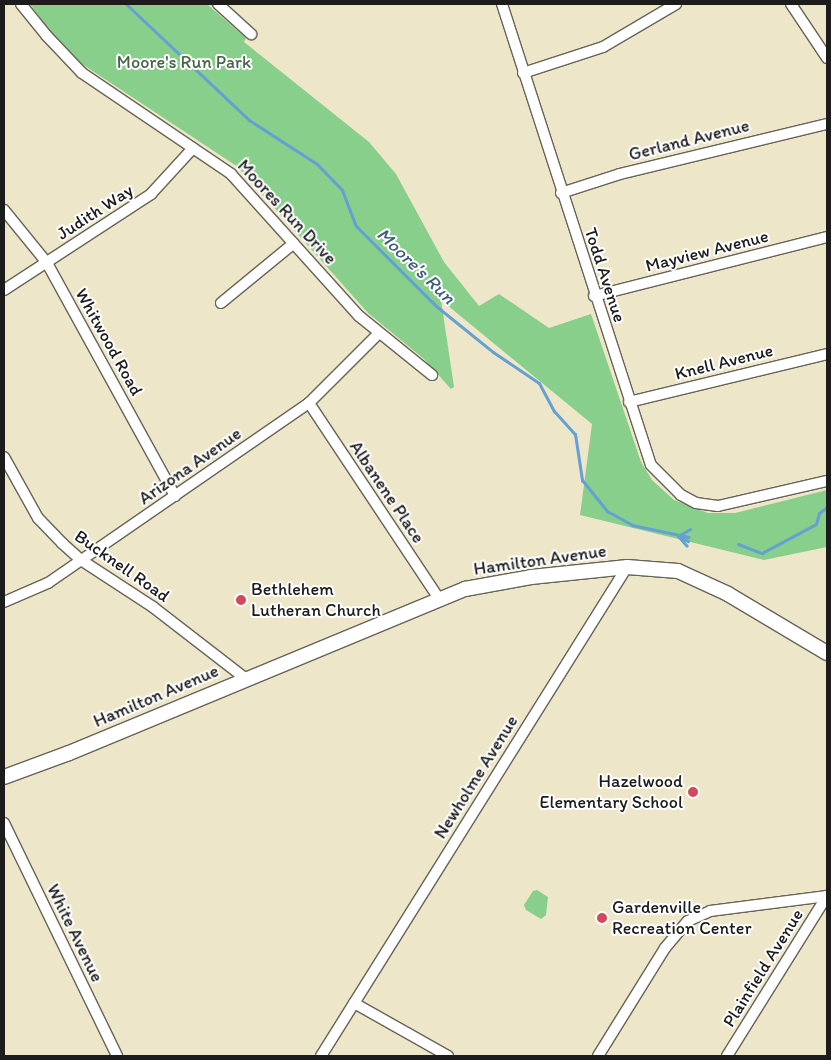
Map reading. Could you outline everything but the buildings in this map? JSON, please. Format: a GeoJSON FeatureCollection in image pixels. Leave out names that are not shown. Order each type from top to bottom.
{"type":"FeatureCollection","features":[{"type":"Feature","properties":{"kind":"street","name":"Moores Run Drive"},"geometry":{"type":"LineString","coordinates":[[21,4],[46,36],[82,73],[231,174],[378,334],[432,375]]}},
{"type":"Feature","properties":{"kind":"street"},"geometry":{"type":"LineString","coordinates":[[218,4],[251,34]]}},
{"type":"Feature","properties":{"kind":"street","name":"Todd Avenue"},"geometry":{"type":"LineString","coordinates":[[502,4],[560,193],[651,465],[664,481],[696,503],[732,506],[827,481]]}},
{"type":"Feature","properties":{"kind":"street"},"geometry":{"type":"LineString","coordinates":[[523,73],[603,47],[676,4]]}},
{"type":"Feature","properties":{"kind":"street"},"geometry":{"type":"LineString","coordinates":[[791,4],[827,58]]}},
{"type":"Feature","properties":{"kind":"street","name":"Gerland Avenue"},"geometry":{"type":"LineString","coordinates":[[560,193],[620,174],[827,124]]}},
{"type":"Feature","properties":{"kind":"street","name":"Judith Way"},"geometry":{"type":"LineString","coordinates":[[4,290],[151,194],[193,148]]}},
{"type":"Feature","properties":{"kind":"street","name":"Whitwood Road"},"geometry":{"type":"LineString","coordinates":[[4,210],[48,262],[175,496]]}},
{"type":"Feature","properties":{"kind":"street","name":"Mayview Avenue"},"geometry":{"type":"LineString","coordinates":[[594,296],[827,237]]}},
{"type":"Feature","properties":{"kind":"street"},"geometry":{"type":"LineString","coordinates":[[221,303],[294,243]]}},
{"type":"Feature","properties":{"kind":"street","name":"Arizona Avenue"},"geometry":{"type":"LineString","coordinates":[[4,602],[36,590],[309,402],[378,334]]}},
{"type":"Feature","properties":{"kind":"street","name":"Knell Avenue"},"geometry":{"type":"LineString","coordinates":[[629,402],[827,354]]}},
{"type":"Feature","properties":{"kind":"street","name":"Albanene Place"},"geometry":{"type":"LineString","coordinates":[[309,402],[439,599]]}},
{"type":"Feature","properties":{"kind":"street","name":"Bucknell Road"},"geometry":{"type":"LineString","coordinates":[[4,456],[38,518],[81,560],[153,607],[246,679]]}},
{"type":"Feature","properties":{"kind":"street","name":"Hamilton Avenue"},"geometry":{"type":"LineString","coordinates":[[4,777],[69,754],[439,599],[494,582],[626,567],[690,575],[827,653]]}},
{"type":"Feature","properties":{"kind":"street","name":"Newholme Avenue"},"geometry":{"type":"LineString","coordinates":[[321,1056],[626,567]]}},
{"type":"Feature","properties":{"kind":"street","name":"White Avenue"},"geometry":{"type":"LineString","coordinates":[[4,823],[117,1056]]}},
{"type":"Feature","properties":{"kind":"street"},"geometry":{"type":"LineString","coordinates":[[598,1056],[665,948],[688,920],[710,911],[827,896]]}},
{"type":"Feature","properties":{"kind":"street","name":"Plainfield Avenue"},"geometry":{"type":"LineString","coordinates":[[727,1056],[827,896]]}},
{"type":"Feature","properties":{"kind":"street"},"geometry":{"type":"LineString","coordinates":[[354,1003],[448,1056]]}},
{"type":"Feature","properties":{"kind":"green space","name":"Moore's Run Park"},"geometry":{"type":"Polygon","coordinates":[[[30,4],[207,4],[246,38],[244,42],[369,142],[396,174],[444,262],[479,306],[499,294],[549,328],[591,314],[641,462],[652,480],[674,500],[708,513],[735,513],[827,490],[827,547],[764,560],[580,515],[592,424],[441,300],[454,387],[451,389],[424,359],[368,313],[238,167],[82,64],[53,35],[30,4]]]}},
{"type":"Feature","properties":{"kind":"green space"},"geometry":{"type":"Polygon","coordinates":[[[537,890],[548,897],[546,915],[541,919],[526,910],[524,905],[533,891],[537,890]]]}},
{"type":"Feature","properties":{"kind":"waterway","name":"Moore's Run"},"geometry":{"type":"LineString","coordinates":[[126,4],[249,120],[317,164],[342,190],[356,226],[436,306],[493,352],[539,383],[554,411],[575,434],[582,480],[607,511],[632,525],[689,537]]}},
{"type":"Feature","properties":{"kind":"waterway"},"geometry":{"type":"LineString","coordinates":[[738,544],[762,553],[816,524],[819,513],[827,507]]}},
{"type":"Feature","properties":{"kind":"waterway","name":"Moore's Run"},"geometry":{"type":"LineString","coordinates":[[678,536],[690,529]]}},
{"type":"Feature","properties":{"kind":"waterway","name":"Moore's Run"},"geometry":{"type":"LineString","coordinates":[[678,536],[687,546]]}},
{"type":"Feature","properties":{"kind":"waterway","name":"Moore's Run"},"geometry":{"type":"LineString","coordinates":[[680,537],[688,541]]}},
{"type":"Feature","properties":{"kind":"place","name":"Bethlehem Lutheran Church"},"geometry":{"type":"Point","coordinates":[241,600]}},
{"type":"Feature","properties":{"kind":"place","name":"Hazelwood Elementary School"},"geometry":{"type":"Point","coordinates":[693,792]}},
{"type":"Feature","properties":{"kind":"place","name":"Gardenville Recreation Center"},"geometry":{"type":"Point","coordinates":[602,918]}}]}
